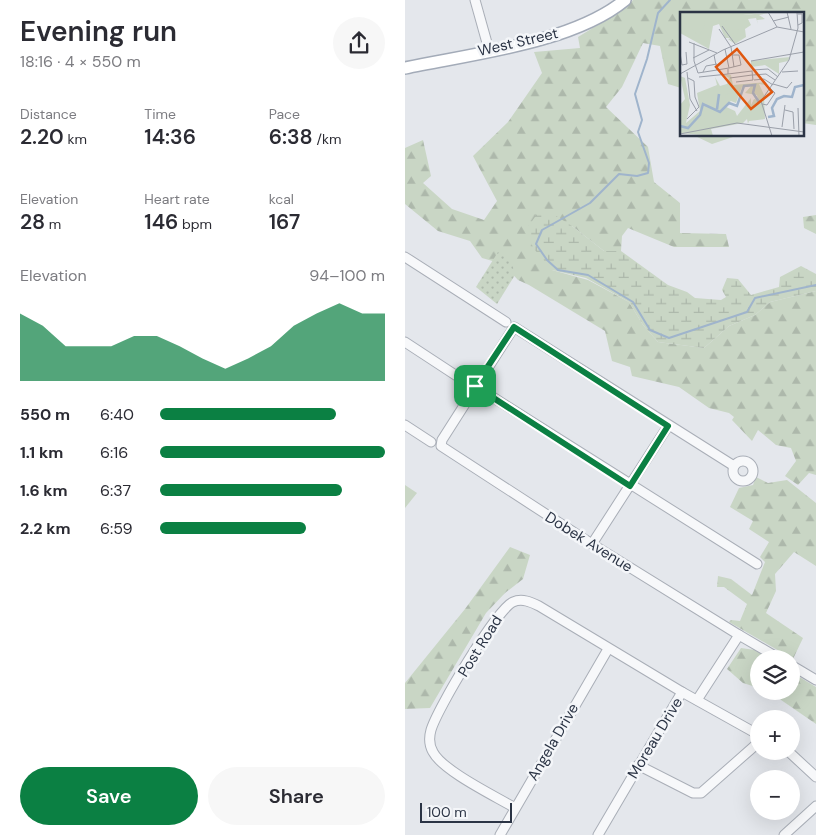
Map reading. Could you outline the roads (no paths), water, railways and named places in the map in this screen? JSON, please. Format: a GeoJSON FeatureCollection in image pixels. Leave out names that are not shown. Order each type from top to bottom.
{"type":"FeatureCollection","features":[{"type":"Feature","properties":{"kind":"main road","name":"West Street"},"geometry":{"type":"LineString","coordinates":[[405,68],[548,38],[590,22],[625,0]]}},
{"type":"Feature","properties":{"kind":"street"},"geometry":{"type":"LineString","coordinates":[[475,0],[489,50]]}},
{"type":"Feature","properties":{"kind":"street"},"geometry":{"type":"LineString","coordinates":[[405,257],[506,322]]}},
{"type":"Feature","properties":{"kind":"street"},"geometry":{"type":"LineString","coordinates":[[472,385],[514,327],[668,426],[735,466]]}},
{"type":"Feature","properties":{"kind":"street"},"geometry":{"type":"LineString","coordinates":[[405,342],[630,486],[757,564]]}},
{"type":"Feature","properties":{"kind":"street","name":"Dobek Avenue"},"geometry":{"type":"LineString","coordinates":[[472,385],[442,440],[441,446],[592,544],[764,650]]}},
{"type":"Feature","properties":{"kind":"street"},"geometry":{"type":"LineString","coordinates":[[405,425],[431,442]]}},
{"type":"Feature","properties":{"kind":"street"},"geometry":{"type":"LineString","coordinates":[[592,544],[668,426]]}},
{"type":"Feature","properties":{"kind":"street","name":"Post Road"},"geometry":{"type":"LineString","coordinates":[[515,808],[447,767],[436,757],[431,746],[432,727],[482,639],[505,608],[521,600],[539,606],[682,692]]}},
{"type":"Feature","properties":{"kind":"street"},"geometry":{"type":"LineString","coordinates":[[697,700],[739,636]]}},
{"type":"Feature","properties":{"kind":"street","name":"Angela Drive"},"geometry":{"type":"LineString","coordinates":[[500,835],[608,649]]}},
{"type":"Feature","properties":{"kind":"street"},"geometry":{"type":"LineString","coordinates":[[800,670],[816,680]]}},
{"type":"Feature","properties":{"kind":"street","name":"Moreau Drive"},"geometry":{"type":"LineString","coordinates":[[598,835],[682,692],[750,730]]}},
{"type":"Feature","properties":{"kind":"street"},"geometry":{"type":"LineString","coordinates":[[639,765],[693,793],[701,793],[750,750]]}},
{"type":"Feature","properties":{"kind":"street"},"geometry":{"type":"LineString","coordinates":[[798,760],[816,777]]}},
{"type":"Feature","properties":{"kind":"street"},"geometry":{"type":"LineString","coordinates":[[784,835],[816,806]]}},
{"type":"Feature","properties":{"kind":"waterway"},"geometry":{"type":"LineString","coordinates":[[670,0],[658,13],[647,59],[635,94],[642,120],[638,132],[649,163],[648,173],[637,176],[619,174],[590,203],[542,230],[536,244],[547,260],[558,270],[588,275],[633,302],[650,330],[669,338],[747,312],[755,298],[816,285]]}}]}
